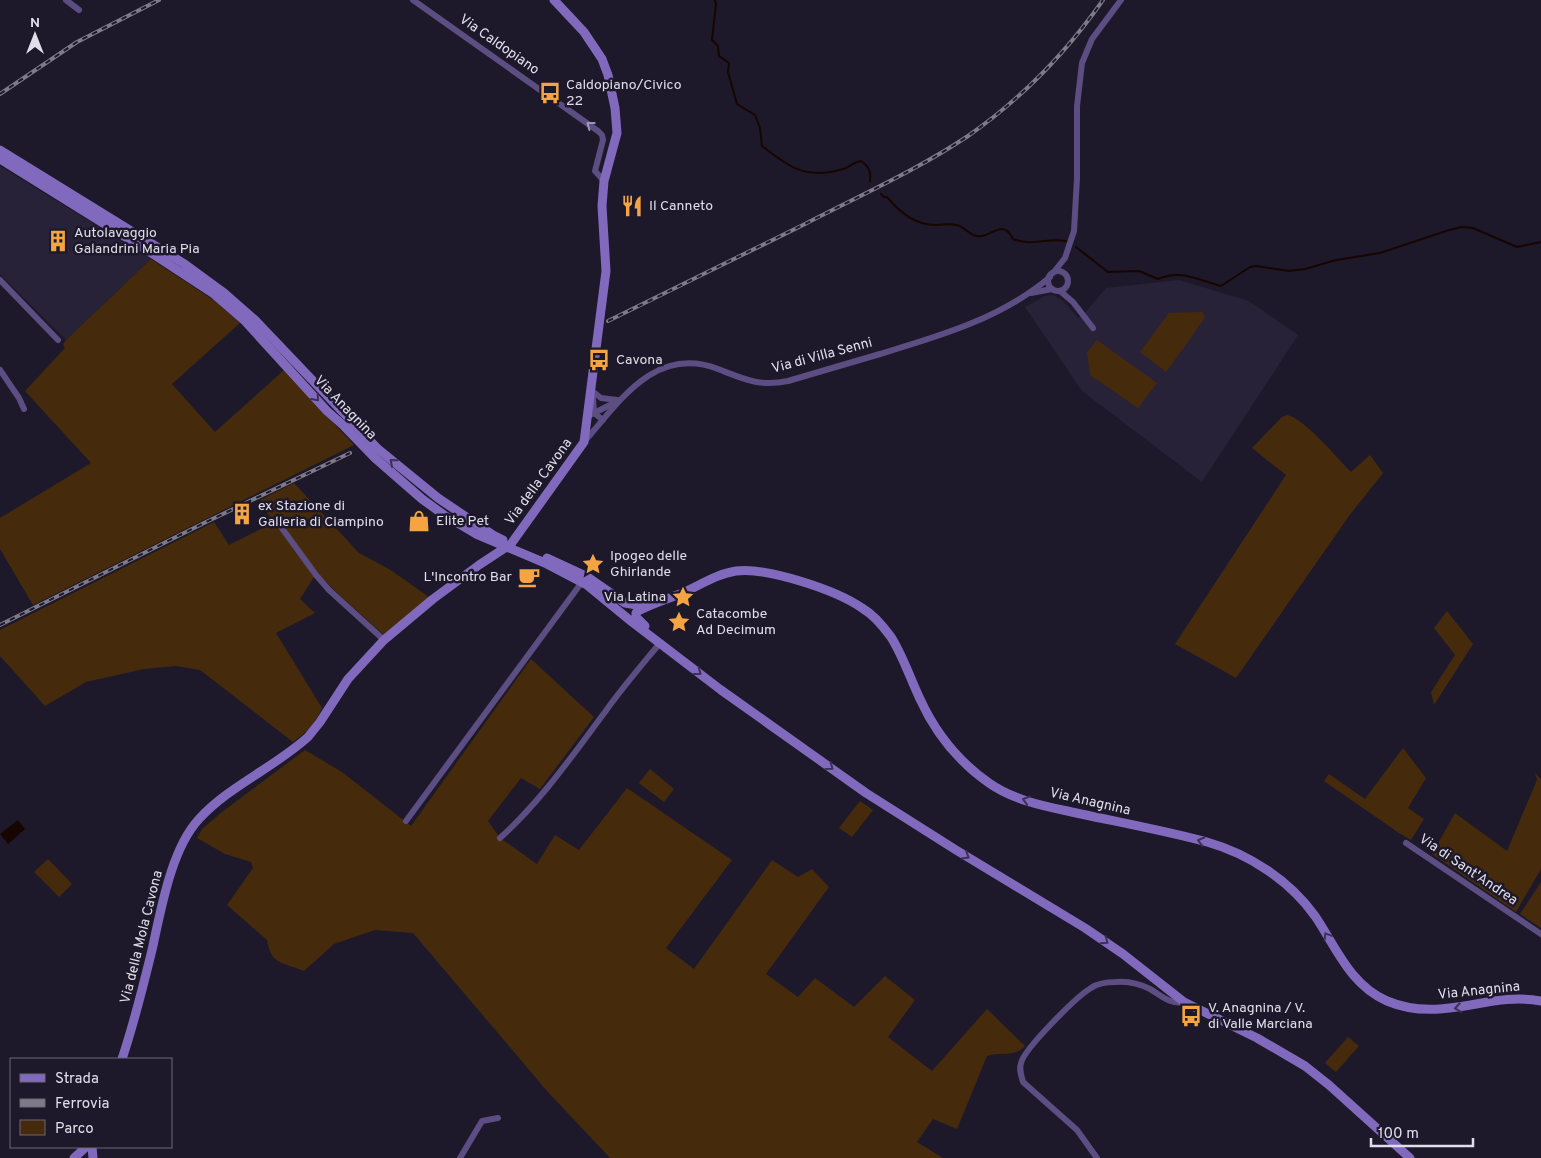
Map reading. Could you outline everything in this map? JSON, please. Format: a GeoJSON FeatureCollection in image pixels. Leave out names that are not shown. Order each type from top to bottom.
{"type":"FeatureCollection","features":[{"type":"Feature","properties":{"kind":"main road","name":"Via della Cavona"},"geometry":{"type":"LineString","coordinates":[[508,546],[584,442],[591,415],[606,265],[602,219],[604,181],[618,127],[608,75],[602,59],[588,37],[554,0]]}},
{"type":"Feature","properties":{"kind":"main road","name":"Via Anagnina"},"geometry":{"type":"LineString","coordinates":[[0,150],[183,263],[224,293],[256,321],[430,504],[461,526],[545,563],[582,582],[682,660],[866,793],[1097,936],[1184,1002],[1264,1042],[1305,1066],[1340,1094],[1410,1158]]}},
{"type":"Feature","properties":{"kind":"main road","name":"Via Anagnina"},"geometry":{"type":"LineString","coordinates":[[0,159],[163,260],[214,294],[244,320],[327,411],[374,458],[406,479]]}},
{"type":"Feature","properties":{"kind":"main road","name":"Via Anagnina"},"geometry":{"type":"LineString","coordinates":[[508,546],[574,570],[626,603],[642,604],[672,597]]}},
{"type":"Feature","properties":{"kind":"main road","name":"Via della Mola Cavona"},"geometry":{"type":"LineString","coordinates":[[122,1058],[135,1020],[168,882],[191,828],[212,807],[311,734],[348,679],[384,640],[434,599],[508,546]]}},
{"type":"Feature","properties":{"kind":"main road","name":"Via Anagnina"},"geometry":{"type":"LineString","coordinates":[[682,660],[636,617],[637,612],[727,573],[754,570],[773,573],[853,602],[869,612],[888,632],[901,656],[923,707],[940,735],[973,770],[1002,791],[1014,797],[1044,805],[1201,840],[1224,847],[1246,857],[1273,874],[1294,891],[1313,914],[1350,972],[1374,994],[1393,1003],[1408,1008],[1431,1010],[1451,1009],[1510,1000],[1541,1001]]}},
{"type":"Feature","properties":{"kind":"main road"},"geometry":{"type":"LineString","coordinates":[[74,1158],[85,1148]]}},
{"type":"Feature","properties":{"kind":"street"},"geometry":{"type":"LineString","coordinates":[[66,0],[79,10]]}},
{"type":"Feature","properties":{"kind":"street","name":"Via Caldopiano"},"geometry":{"type":"LineString","coordinates":[[413,0],[598,131],[603,140],[595,171],[604,181]]}},
{"type":"Feature","properties":{"kind":"street","name":"Via di Villa Senni"},"geometry":{"type":"LineString","coordinates":[[584,442],[636,384],[665,367],[681,363],[696,363],[758,383],[773,384],[788,381],[932,338],[995,312],[1029,293],[1051,275],[1064,258],[1072,238],[1077,106],[1081,68],[1092,39],[1121,0]]}},
{"type":"Feature","properties":{"kind":"street","name":"Via di Villa Senni"},"geometry":{"type":"LineString","coordinates":[[1064,258],[1065,275],[1068,280],[1067,286],[1071,300]]}},
{"type":"Feature","properties":{"kind":"street"},"geometry":{"type":"LineString","coordinates":[[1052,289],[1048,282],[1051,275],[1058,272],[1065,275]]}},
{"type":"Feature","properties":{"kind":"street"},"geometry":{"type":"LineString","coordinates":[[0,280],[58,340]]}},
{"type":"Feature","properties":{"kind":"street"},"geometry":{"type":"LineString","coordinates":[[1067,286],[1060,291],[1071,300],[1093,328]]}},
{"type":"Feature","properties":{"kind":"street","name":"Via di Villa Senni"},"geometry":{"type":"LineString","coordinates":[[1029,293],[1052,289],[1060,291]]}},
{"type":"Feature","properties":{"kind":"street"},"geometry":{"type":"LineString","coordinates":[[0,370],[3,381],[19,398],[24,409]]}},
{"type":"Feature","properties":{"kind":"street"},"geometry":{"type":"LineString","coordinates":[[592,391],[603,399],[621,400]]}},
{"type":"Feature","properties":{"kind":"street"},"geometry":{"type":"LineString","coordinates":[[591,415],[621,400]]}},
{"type":"Feature","properties":{"kind":"street"},"geometry":{"type":"LineString","coordinates":[[591,415],[603,420]]}},
{"type":"Feature","properties":{"kind":"street"},"geometry":{"type":"LineString","coordinates":[[591,415],[597,427]]}},
{"type":"Feature","properties":{"kind":"street"},"geometry":{"type":"LineString","coordinates":[[276,520],[329,590],[384,640]]}},
{"type":"Feature","properties":{"kind":"street"},"geometry":{"type":"LineString","coordinates":[[406,821],[582,582]]}},
{"type":"Feature","properties":{"kind":"street"},"geometry":{"type":"LineString","coordinates":[[500,838],[522,818],[544,792],[607,708],[660,643]]}},
{"type":"Feature","properties":{"kind":"street","name":"Via di Sant'Andrea"},"geometry":{"type":"LineString","coordinates":[[1406,843],[1541,934]]}},
{"type":"Feature","properties":{"kind":"street"},"geometry":{"type":"LineString","coordinates":[[1097,1158],[1077,1130],[1023,1082],[1020,1073],[1021,1062],[1029,1050],[1072,1004],[1096,986],[1108,982],[1126,982],[1147,988],[1174,1002],[1184,1002]]}},
{"type":"Feature","properties":{"kind":"street"},"geometry":{"type":"LineString","coordinates":[[460,1158],[482,1121],[498,1118]]}},
{"type":"Feature","properties":{"kind":"shaded area"},"geometry":{"type":"Polygon","coordinates":[[[0,166],[151,259],[66,340],[0,274],[0,166]]]}},
{"type":"Feature","properties":{"kind":"shaded area"},"geometry":{"type":"Polygon","coordinates":[[[1179,280],[1249,301],[1298,335],[1202,482],[1082,391],[1025,307],[1045,296],[1053,295],[1064,302],[1078,318],[1084,314],[1106,288],[1179,280]]]}},
{"type":"Feature","properties":{"kind":"shaded area"},"geometry":{"type":"Polygon","coordinates":[[[18,820],[25,829],[8,844],[0,834],[18,820]]]}},
{"type":"Feature","properties":{"kind":"green space"},"geometry":{"type":"Polygon","coordinates":[[[151,259],[215,301],[240,323],[172,384],[215,432],[284,370],[354,445],[33,605],[0,549],[0,518],[91,463],[25,391],[65,348],[63,344],[66,340],[151,259]]]}},
{"type":"Feature","properties":{"kind":"green space"},"geometry":{"type":"Polygon","coordinates":[[[1202,312],[1205,316],[1202,322],[1166,372],[1140,352],[1169,313],[1202,312]]]}},
{"type":"Feature","properties":{"kind":"green space"},"geometry":{"type":"Polygon","coordinates":[[[1097,340],[1157,383],[1138,408],[1090,375],[1087,352],[1097,340]]]}},
{"type":"Feature","properties":{"kind":"green space"},"geometry":{"type":"Polygon","coordinates":[[[1287,415],[1302,423],[1311,431],[1351,472],[1370,455],[1383,473],[1349,516],[1236,678],[1175,644],[1286,475],[1252,448],[1282,417],[1287,415]]]}},
{"type":"Feature","properties":{"kind":"green space"},"geometry":{"type":"Polygon","coordinates":[[[294,483],[359,553],[389,569],[429,597],[384,635],[317,572],[300,599],[315,613],[276,633],[322,708],[310,727],[293,742],[200,670],[176,666],[144,669],[86,682],[45,706],[0,656],[0,630],[214,522],[229,545],[273,523],[260,500],[294,483]]]}},
{"type":"Feature","properties":{"kind":"green space"},"geometry":{"type":"Polygon","coordinates":[[[1447,611],[1473,644],[1434,705],[1431,692],[1455,655],[1434,628],[1447,611]]]}},
{"type":"Feature","properties":{"kind":"green space"},"geometry":{"type":"Polygon","coordinates":[[[531,659],[594,717],[540,789],[521,778],[488,821],[500,838],[537,864],[555,835],[579,850],[627,788],[732,860],[666,948],[694,969],[772,860],[798,877],[812,869],[829,887],[766,974],[798,997],[815,978],[854,1007],[885,976],[915,1000],[888,1037],[932,1071],[987,1009],[1025,1046],[1016,1052],[987,1056],[957,1129],[933,1119],[917,1142],[943,1158],[610,1158],[547,1091],[413,933],[375,930],[334,944],[304,971],[279,962],[271,954],[267,940],[227,905],[253,868],[251,862],[225,854],[197,838],[202,829],[222,812],[305,750],[342,772],[411,826],[531,659]]]}},
{"type":"Feature","properties":{"kind":"green space"},"geometry":{"type":"Polygon","coordinates":[[[1403,748],[1426,778],[1408,808],[1424,819],[1411,840],[1324,781],[1329,774],[1365,799],[1403,748]]]}},
{"type":"Feature","properties":{"kind":"green space"},"geometry":{"type":"Polygon","coordinates":[[[650,769],[674,789],[664,802],[639,783],[650,769]]]}},
{"type":"Feature","properties":{"kind":"green space"},"geometry":{"type":"Polygon","coordinates":[[[1535,773],[1541,779],[1541,869],[1516,912],[1432,854],[1455,813],[1507,851],[1537,780],[1535,773]]]}},
{"type":"Feature","properties":{"kind":"green space"},"geometry":{"type":"Polygon","coordinates":[[[860,801],[873,810],[852,837],[839,828],[860,801]]]}},
{"type":"Feature","properties":{"kind":"green space"},"geometry":{"type":"Polygon","coordinates":[[[48,859],[72,884],[59,897],[34,872],[48,859]]]}},
{"type":"Feature","properties":{"kind":"green space"},"geometry":{"type":"Polygon","coordinates":[[[1541,882],[1541,928],[1520,914],[1541,882]]]}},
{"type":"Feature","properties":{"kind":"green space"},"geometry":{"type":"Polygon","coordinates":[[[1348,1037],[1359,1046],[1336,1072],[1325,1063],[1348,1037]]]}},
{"type":"Feature","properties":{"kind":"waterway"},"geometry":{"type":"LineString","coordinates":[[715,0],[712,40],[718,46],[719,56],[729,63],[728,72],[737,104],[755,115],[760,128],[762,146],[791,166],[809,172],[830,172],[861,161],[869,170],[870,181]]}},
{"type":"Feature","properties":{"kind":"waterway"},"geometry":{"type":"LineString","coordinates":[[881,194],[887,197],[908,217],[921,223],[951,224],[964,228],[976,236],[1005,229],[1013,239],[1021,241],[1066,241]]}},
{"type":"Feature","properties":{"kind":"waterway"},"geometry":{"type":"LineString","coordinates":[[1076,247],[1108,272],[1139,271],[1158,279],[1182,275],[1221,286],[1250,267],[1256,266],[1289,271],[1305,269],[1336,260],[1380,253],[1462,227],[1473,228],[1517,247],[1541,242]]}},
{"type":"Feature","properties":{"kind":"railway"},"geometry":{"type":"LineString","coordinates":[[0,94],[77,42],[159,0]]}},
{"type":"Feature","properties":{"kind":"railway"},"geometry":{"type":"LineString","coordinates":[[608,321],[888,182],[968,136],[1006,107],[1058,57],[1103,0]]}},
{"type":"Feature","properties":{"kind":"railway"},"geometry":{"type":"LineString","coordinates":[[0,625],[204,523],[350,453]]}},
{"type":"Feature","properties":{"kind":"place","name":"Caldopiano/Civico 22"},"geometry":{"type":"Point","coordinates":[550,93]}},
{"type":"Feature","properties":{"kind":"place","name":"Il Canneto"},"geometry":{"type":"Point","coordinates":[632,206]}},
{"type":"Feature","properties":{"kind":"place","name":"Autolavaggio Galandrini Maria Pia"},"geometry":{"type":"Point","coordinates":[58,241]}},
{"type":"Feature","properties":{"kind":"place","name":"Cavona"},"geometry":{"type":"Point","coordinates":[599,360]}},
{"type":"Feature","properties":{"kind":"place","name":"ex Stazione di Galleria di Ciampino"},"geometry":{"type":"Point","coordinates":[242,514]}},
{"type":"Feature","properties":{"kind":"place","name":"Elite Pet"},"geometry":{"type":"Point","coordinates":[419,521]}},
{"type":"Feature","properties":{"kind":"place","name":"Ipogeo delle Ghirlande"},"geometry":{"type":"Point","coordinates":[593,564]}},
{"type":"Feature","properties":{"kind":"place","name":"L'Incontro Bar"},"geometry":{"type":"Point","coordinates":[529,577]}},
{"type":"Feature","properties":{"kind":"place","name":"Via Latina"},"geometry":{"type":"Point","coordinates":[683,597]}},
{"type":"Feature","properties":{"kind":"place","name":"Catacombe Ad Decimum"},"geometry":{"type":"Point","coordinates":[679,622]}},
{"type":"Feature","properties":{"kind":"place","name":"V. Anagnina / V. di Valle Marciana"},"geometry":{"type":"Point","coordinates":[1191,1016]}}]}
